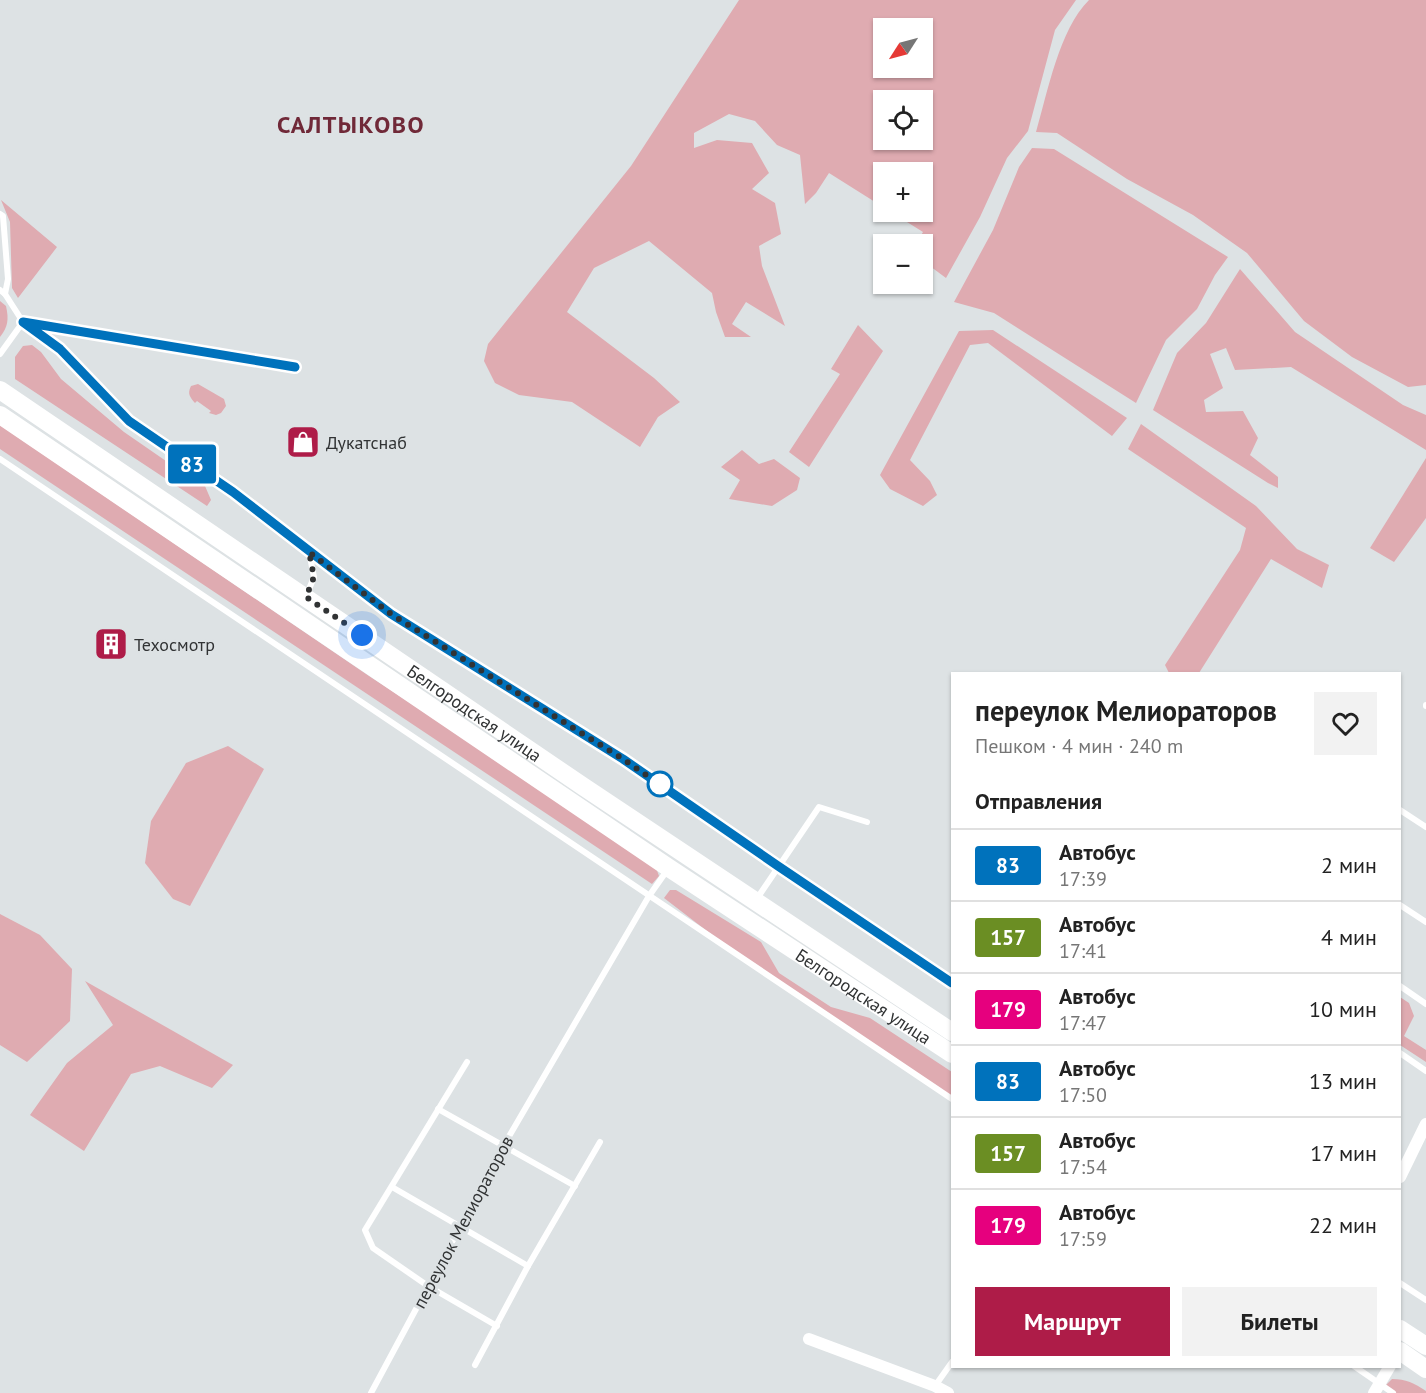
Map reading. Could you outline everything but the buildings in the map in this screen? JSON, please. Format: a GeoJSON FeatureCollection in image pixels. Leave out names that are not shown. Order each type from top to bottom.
{"type":"FeatureCollection","features":[{"type":"Feature","properties":{"kind":"main road","name":"Белгородская улица"},"geometry":{"type":"LineString","coordinates":[[0,390],[584,787],[951,1031]]}},
{"type":"Feature","properties":{"kind":"main road","name":"Белгородская улица"},"geometry":{"type":"LineString","coordinates":[[0,415],[669,868],[951,1053]]}},
{"type":"Feature","properties":{"kind":"main road"},"geometry":{"type":"LineString","coordinates":[[1401,1330],[1426,1347]]}},
{"type":"Feature","properties":{"kind":"main road"},"geometry":{"type":"LineString","coordinates":[[1401,1352],[1426,1369]]}},
{"type":"Feature","properties":{"kind":"street"},"geometry":{"type":"LineString","coordinates":[[1401,1175],[1426,1124]]}},
{"type":"Feature","properties":{"kind":"street"},"geometry":{"type":"LineString","coordinates":[[809,1338],[948,1393]]}},
{"type":"Feature","properties":{"kind":"street"},"geometry":{"type":"LineString","coordinates":[[1377,1388],[1389,1368]]}},
{"type":"Feature","properties":{"kind":"lane"},"geometry":{"type":"LineString","coordinates":[[0,214],[3,216],[8,279],[3,292],[23,322],[60,349],[129,421],[233,492],[391,614],[623,759],[951,982]]}},
{"type":"Feature","properties":{"kind":"lane"},"geometry":{"type":"LineString","coordinates":[[0,354],[23,322]]}},
{"type":"Feature","properties":{"kind":"lane"},"geometry":{"type":"LineString","coordinates":[[23,322],[295,367]]}},
{"type":"Feature","properties":{"kind":"lane"},"geometry":{"type":"LineString","coordinates":[[0,459],[951,1097]]}},
{"type":"Feature","properties":{"kind":"lane"},"geometry":{"type":"LineString","coordinates":[[306,597],[314,577],[309,552]]}},
{"type":"Feature","properties":{"kind":"lane"},"geometry":{"type":"LineString","coordinates":[[269,598],[281,581]]}},
{"type":"Feature","properties":{"kind":"lane"},"geometry":{"type":"LineString","coordinates":[[755,901],[819,807],[867,822]]}},
{"type":"Feature","properties":{"kind":"lane"},"geometry":{"type":"LineString","coordinates":[[1401,811],[1426,827]]}},
{"type":"Feature","properties":{"kind":"lane","name":"переулок Мелиораторов"},"geometry":{"type":"LineString","coordinates":[[371,1393],[504,1145],[649,896],[669,868]]}},
{"type":"Feature","properties":{"kind":"lane"},"geometry":{"type":"LineString","coordinates":[[1401,906],[1426,922]]}},
{"type":"Feature","properties":{"kind":"lane"},"geometry":{"type":"LineString","coordinates":[[1401,987],[1426,1004]]}},
{"type":"Feature","properties":{"kind":"lane"},"geometry":{"type":"LineString","coordinates":[[1401,1054],[1426,1071]]}},
{"type":"Feature","properties":{"kind":"lane"},"geometry":{"type":"LineString","coordinates":[[467,1062],[365,1230],[373,1248],[429,1286],[497,1326]]}},
{"type":"Feature","properties":{"kind":"lane"},"geometry":{"type":"LineString","coordinates":[[438,1110],[575,1186]]}},
{"type":"Feature","properties":{"kind":"lane"},"geometry":{"type":"LineString","coordinates":[[475,1365],[528,1266],[600,1142]]}},
{"type":"Feature","properties":{"kind":"lane"},"geometry":{"type":"LineString","coordinates":[[392,1187],[528,1266]]}},
{"type":"Feature","properties":{"kind":"lane"},"geometry":{"type":"LineString","coordinates":[[1401,1284],[1426,1300]]}},
{"type":"Feature","properties":{"kind":"lane"},"geometry":{"type":"LineString","coordinates":[[935,1386],[951,1363]]}},
{"type":"Feature","properties":{"kind":"lane"},"geometry":{"type":"LineString","coordinates":[[1356,1368],[1377,1388],[1393,1393]]}},
{"type":"Feature","properties":{"kind":"shaded area"},"geometry":{"type":"Polygon","coordinates":[[[739,0],[1076,0],[1055,30],[1028,131],[1007,158],[980,217],[946,278],[933,268],[933,234],[922,234],[923,232],[907,222],[933,222],[933,162],[873,162],[873,201],[829,173],[816,193],[805,204],[800,155],[777,145],[755,121],[729,114],[694,133],[694,148],[717,140],[752,143],[769,173],[752,189],[775,203],[781,234],[759,246],[762,266],[785,326],[746,302],[732,324],[751,337],[725,337],[712,293],[649,241],[594,268],[567,312],[654,378],[680,402],[658,417],[640,447],[572,402],[519,395],[495,383],[484,361],[488,344],[631,166],[739,0]]]}},
{"type":"Feature","properties":{"kind":"shaded area"},"geometry":{"type":"Polygon","coordinates":[[[1089,0],[1426,0],[1426,385],[1408,387],[1352,357],[1304,321],[1247,253],[1193,215],[1127,179],[1057,133],[1036,132],[1062,44],[1089,0]]]}},
{"type":"Feature","properties":{"kind":"shaded area"},"geometry":{"type":"Polygon","coordinates":[[[1032,148],[1054,149],[1228,257],[1215,275],[1197,309],[1166,340],[1136,403],[994,313],[954,302],[993,230],[1019,167],[1032,148]]]}},
{"type":"Feature","properties":{"kind":"shaded area"},"geometry":{"type":"Polygon","coordinates":[[[1,200],[57,247],[18,298],[12,288],[10,222],[1,200]]]}},
{"type":"Feature","properties":{"kind":"shaded area"},"geometry":{"type":"Polygon","coordinates":[[[1240,269],[1295,332],[1403,405],[1426,415],[1426,450],[1291,367],[1235,370],[1226,348],[1210,354],[1223,388],[1204,400],[1206,412],[1243,411],[1258,438],[1250,455],[1278,477],[1278,488],[1153,410],[1177,353],[1206,323],[1240,269]]]}},
{"type":"Feature","properties":{"kind":"shaded area"},"geometry":{"type":"Polygon","coordinates":[[[0,301],[6,306],[8,319],[0,337],[0,301]]]}},
{"type":"Feature","properties":{"kind":"shaded area"},"geometry":{"type":"Polygon","coordinates":[[[858,325],[883,351],[809,467],[789,452],[840,374],[831,369],[858,325]]]}},
{"type":"Feature","properties":{"kind":"shaded area"},"geometry":{"type":"Polygon","coordinates":[[[993,330],[1127,418],[1112,436],[988,343],[970,345],[910,460],[930,481],[937,495],[923,506],[890,489],[880,475],[959,331],[993,330]]]}},
{"type":"Feature","properties":{"kind":"shaded area"},"geometry":{"type":"Polygon","coordinates":[[[32,345],[41,352],[61,379],[124,432],[179,470],[192,473],[205,486],[211,500],[207,506],[15,379],[15,357],[23,346],[32,345]]]}},
{"type":"Feature","properties":{"kind":"shaded area"},"geometry":{"type":"Polygon","coordinates":[[[198,384],[224,399],[226,406],[221,413],[216,415],[209,413],[211,411],[197,401],[195,403],[193,401],[189,391],[191,386],[198,384]]]}},
{"type":"Feature","properties":{"kind":"shaded area"},"geometry":{"type":"Polygon","coordinates":[[[1141,424],[1256,506],[1297,549],[1329,565],[1322,588],[1271,559],[1200,672],[1168,672],[1165,665],[1240,550],[1246,528],[1128,449],[1141,424]]]}},
{"type":"Feature","properties":{"kind":"shaded area"},"geometry":{"type":"Polygon","coordinates":[[[0,425],[369,676],[646,857],[655,865],[659,876],[652,884],[0,449],[0,425]]]}},
{"type":"Feature","properties":{"kind":"shaded area"},"geometry":{"type":"Polygon","coordinates":[[[742,450],[759,464],[774,459],[800,478],[797,490],[772,506],[729,499],[740,480],[721,467],[742,450]]]}},
{"type":"Feature","properties":{"kind":"shaded area"},"geometry":{"type":"Polygon","coordinates":[[[1426,458],[1426,518],[1394,562],[1370,548],[1426,458]]]}},
{"type":"Feature","properties":{"kind":"shaded area"},"geometry":{"type":"Polygon","coordinates":[[[228,746],[264,769],[190,906],[173,899],[145,863],[151,821],[186,763],[228,746]]]}},
{"type":"Feature","properties":{"kind":"shaded area"},"geometry":{"type":"Polygon","coordinates":[[[670,890],[676,890],[761,942],[779,973],[831,1007],[870,1018],[951,1071],[951,1096],[733,951],[664,898],[670,890]]]}},
{"type":"Feature","properties":{"kind":"shaded area"},"geometry":{"type":"Polygon","coordinates":[[[0,914],[40,935],[72,969],[70,1021],[27,1062],[0,1045],[0,914]]]}},
{"type":"Feature","properties":{"kind":"shaded area"},"geometry":{"type":"Polygon","coordinates":[[[85,981],[233,1065],[212,1088],[160,1066],[131,1074],[84,1151],[30,1115],[67,1063],[113,1025],[85,981]]]}},
{"type":"Feature","properties":{"kind":"shaded area"},"geometry":{"type":"Polygon","coordinates":[[[1401,998],[1409,1003],[1414,1016],[1404,1036],[1426,1050],[1426,1062],[1401,1046],[1401,998]]]}},
{"type":"Feature","properties":{"kind":"shaded area"},"geometry":{"type":"Polygon","coordinates":[[[1392,1379],[1410,1382],[1426,1393],[1393,1393],[1384,1387],[1392,1379]]]}},
{"type":"Feature","properties":{"kind":"bus line","name":"83"},"geometry":{"type":"LineString","coordinates":[[295,367],[23,322],[60,349],[129,421],[233,492],[391,614],[623,759],[951,982]]}},
{"type":"Feature","properties":{"kind":"place","name":"Дукатснаб"},"geometry":{"type":"Point","coordinates":[303,442]}},
{"type":"Feature","properties":{"kind":"place","name":"Техосмотр"},"geometry":{"type":"Point","coordinates":[111,644]}},
{"type":"Feature","properties":{"kind":"district","name":"САЛТЫКОВО"},"geometry":{"type":"Point","coordinates":[351,124]}},
{"type":"Feature","properties":{"kind":"route"},"geometry":{"type":"LineString","coordinates":[[362,635],[306,597],[314,577],[309,552],[391,614],[623,759],[662,786],[660,784]]}}]}
